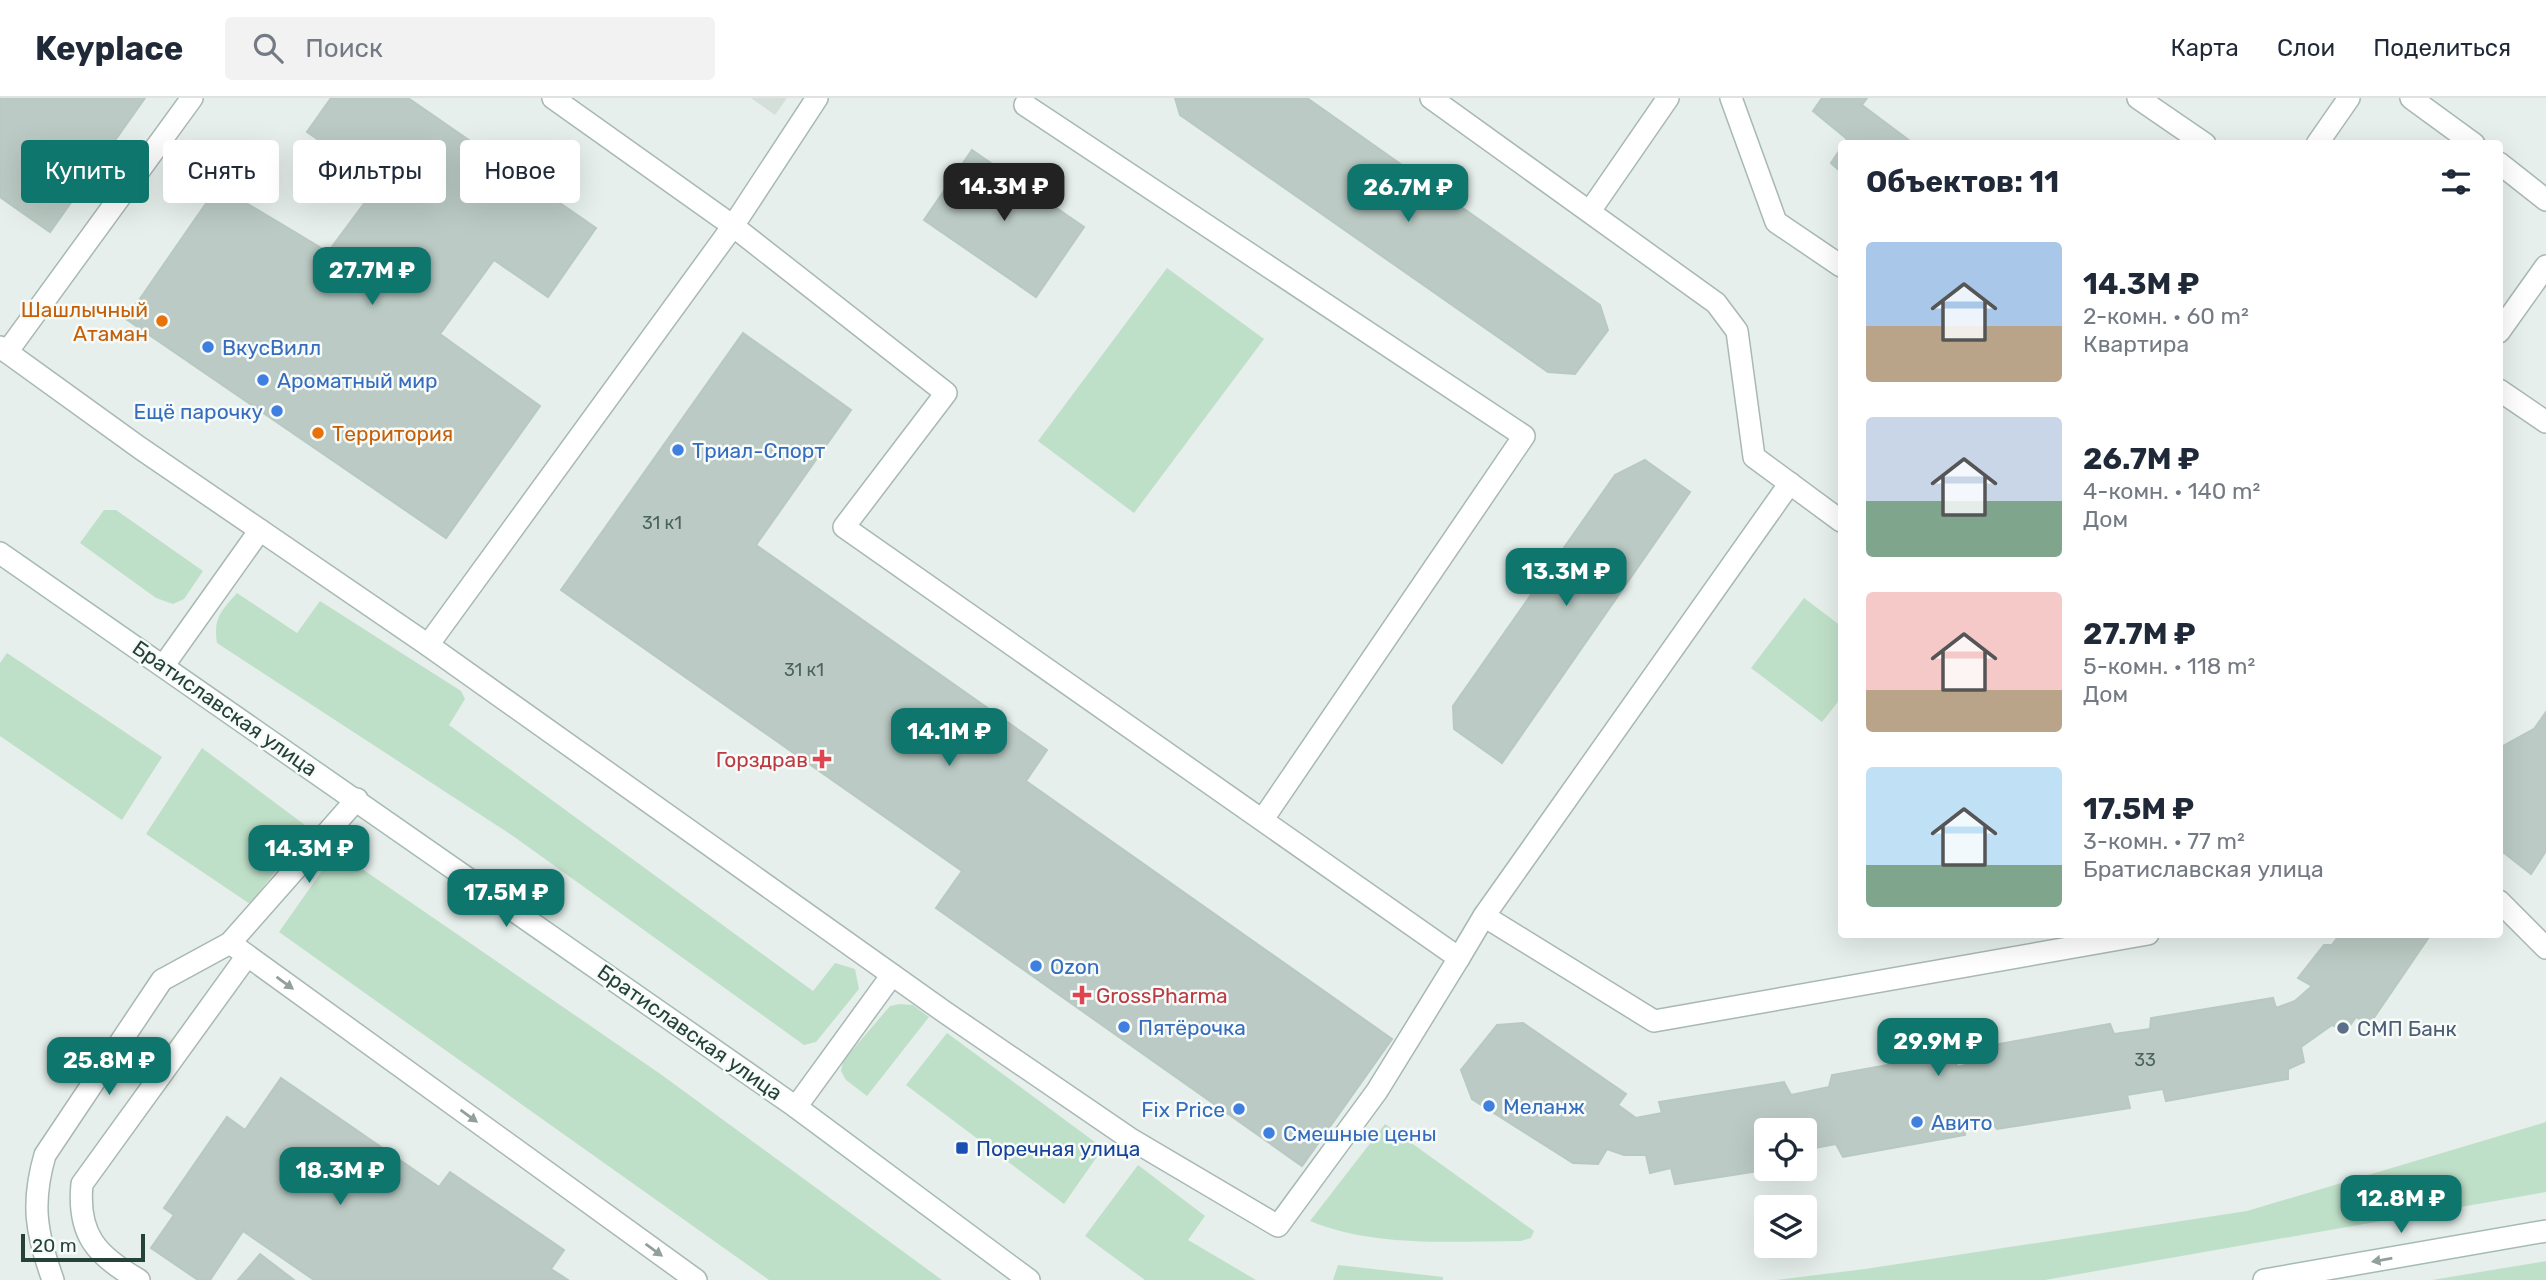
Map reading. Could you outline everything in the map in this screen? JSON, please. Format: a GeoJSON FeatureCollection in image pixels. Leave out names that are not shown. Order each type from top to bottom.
{"type":"FeatureCollection","features":[{"type":"Feature","properties":{"kind":"main road"},"geometry":{"type":"LineString","coordinates":[[192,98],[4,349],[140,448],[428,645],[892,975],[1129,1138],[1278,1226],[1377,1091],[1484,916],[1790,483]]}},
{"type":"Feature","properties":{"kind":"main road"},"geometry":{"type":"LineString","coordinates":[[552,98],[733,226],[946,393],[844,527],[1459,958]]}},
{"type":"Feature","properties":{"kind":"main road"},"geometry":{"type":"LineString","coordinates":[[428,645],[733,226],[817,98]]}},
{"type":"Feature","properties":{"kind":"main road"},"geometry":{"type":"LineString","coordinates":[[1431,98],[1716,303],[1737,331],[1754,457],[1838,519]]}},
{"type":"Feature","properties":{"kind":"main road"},"geometry":{"type":"LineString","coordinates":[[1590,211],[1668,98]]}},
{"type":"Feature","properties":{"kind":"main road"},"geometry":{"type":"LineString","coordinates":[[1731,98],[1776,222],[1838,264]]}},
{"type":"Feature","properties":{"kind":"main road"},"geometry":{"type":"LineString","coordinates":[[2138,98],[2199,140]]}},
{"type":"Feature","properties":{"kind":"main road"},"geometry":{"type":"LineString","coordinates":[[2321,140],[2350,98]]}},
{"type":"Feature","properties":{"kind":"main road"},"geometry":{"type":"LineString","coordinates":[[2411,98],[2469,140]]}},
{"type":"Feature","properties":{"kind":"main road"},"geometry":{"type":"LineString","coordinates":[[1025,105],[1524,436],[1263,819]]}},
{"type":"Feature","properties":{"kind":"main road"},"geometry":{"type":"LineString","coordinates":[[2503,166],[2546,200]]}},
{"type":"Feature","properties":{"kind":"main road"},"geometry":{"type":"LineString","coordinates":[[2503,326],[2546,266]]}},
{"type":"Feature","properties":{"kind":"main road"},"geometry":{"type":"LineString","coordinates":[[2503,393],[2546,422]]}},
{"type":"Feature","properties":{"kind":"main road"},"geometry":{"type":"LineString","coordinates":[[164,665],[260,530]]}},
{"type":"Feature","properties":{"kind":"main road","name":"Братиславская улица"},"geometry":{"type":"LineString","coordinates":[[0,553],[796,1107],[1029,1280]]}},
{"type":"Feature","properties":{"kind":"main road"},"geometry":{"type":"LineString","coordinates":[[139,1280],[94,1247],[79,1208],[82,1184],[239,949],[357,799]]}},
{"type":"Feature","properties":{"kind":"main road"},"geometry":{"type":"LineString","coordinates":[[2503,905],[2546,948]]}},
{"type":"Feature","properties":{"kind":"main road"},"geometry":{"type":"LineString","coordinates":[[1484,916],[1654,1020],[2125,938]]}},
{"type":"Feature","properties":{"kind":"main road"},"geometry":{"type":"LineString","coordinates":[[53,1280],[43,1251],[36,1214],[37,1183],[45,1155],[162,980],[239,949]]}},
{"type":"Feature","properties":{"kind":"main road"},"geometry":{"type":"LineString","coordinates":[[239,949],[696,1280]]}},
{"type":"Feature","properties":{"kind":"main road"},"geometry":{"type":"LineString","coordinates":[[796,1107],[892,975]]}},
{"type":"Feature","properties":{"kind":"main road"},"geometry":{"type":"LineString","coordinates":[[2264,1280],[2546,1231]]}},
{"type":"Feature","properties":{"kind":"shaded area"},"geometry":{"type":"Polygon","coordinates":[[[751,98],[787,98],[775,115],[751,98]]]}},
{"type":"Feature","properties":{"kind":"green space"},"geometry":{"type":"Polygon","coordinates":[[[1167,268],[1264,339],[1134,513],[1038,441],[1167,268]]]}},
{"type":"Feature","properties":{"kind":"green space"},"geometry":{"type":"Polygon","coordinates":[[[104,510],[116,510],[203,571],[184,599],[173,604],[156,598],[80,543],[104,510]]]}},
{"type":"Feature","properties":{"kind":"green space"},"geometry":{"type":"Polygon","coordinates":[[[237,593],[297,633],[320,601],[461,691],[465,699],[449,725],[813,991],[835,963],[855,969],[859,989],[816,1042],[804,1045],[513,836],[217,643],[217,621],[237,593]]]}},
{"type":"Feature","properties":{"kind":"green space"},"geometry":{"type":"Polygon","coordinates":[[[1804,598],[1838,624],[1838,702],[1822,722],[1751,668],[1804,598]]]}},
{"type":"Feature","properties":{"kind":"green space"},"geometry":{"type":"Polygon","coordinates":[[[7,653],[162,757],[122,820],[0,736],[0,663],[7,653]]]}},
{"type":"Feature","properties":{"kind":"green space"},"geometry":{"type":"Polygon","coordinates":[[[202,748],[309,828],[250,904],[146,834],[202,748]]]}},
{"type":"Feature","properties":{"kind":"green space"},"geometry":{"type":"Polygon","coordinates":[[[336,851],[659,1073],[942,1280],[769,1280],[279,932],[336,851]]]}},
{"type":"Feature","properties":{"kind":"green space"},"geometry":{"type":"Polygon","coordinates":[[[913,1005],[929,1017],[867,1096],[846,1080],[841,1071],[843,1061],[890,1006],[913,1005]]]}},
{"type":"Feature","properties":{"kind":"green space"},"geometry":{"type":"Polygon","coordinates":[[[947,1033],[1103,1148],[1064,1204],[906,1085],[947,1033]]]}},
{"type":"Feature","properties":{"kind":"green space"},"geometry":{"type":"Polygon","coordinates":[[[2546,1122],[2546,1192],[2045,1280],[1776,1280],[2247,1211],[2546,1122]]]}},
{"type":"Feature","properties":{"kind":"green space"},"geometry":{"type":"Polygon","coordinates":[[[1385,1124],[1534,1231],[1531,1238],[1521,1241],[1468,1242],[1387,1239],[1335,1230],[1310,1221],[1385,1124]]]}},
{"type":"Feature","properties":{"kind":"green space"},"geometry":{"type":"Polygon","coordinates":[[[1138,1165],[1205,1216],[1188,1240],[1256,1280],[1145,1280],[1085,1236],[1138,1165]]]}},
{"type":"Feature","properties":{"kind":"green space"},"geometry":{"type":"Polygon","coordinates":[[[2546,1261],[2546,1280],[2432,1280],[2546,1261]]]}},
{"type":"Feature","properties":{"kind":"green space"},"geometry":{"type":"Polygon","coordinates":[[[1338,1265],[1443,1277],[1443,1280],[1333,1280],[1338,1265]]]}},
{"type":"Feature","properties":{"kind":"building"},"geometry":{"type":"Polygon","coordinates":[[[0,98],[145,98],[115,140],[21,140],[21,203],[71,203],[50,232],[0,197],[0,98]]]}},
{"type":"Feature","properties":{"kind":"building"},"geometry":{"type":"Polygon","coordinates":[[[331,98],[408,98],[469,140],[460,140],[460,203],[560,203],[596,228],[548,297],[494,260],[440,334],[540,406],[446,538],[126,319],[206,203],[246,203],[328,252],[364,203],[446,203],[446,140],[319,140],[307,132],[331,98]]]}},
{"type":"Feature","properties":{"kind":"building"},"geometry":{"type":"Polygon","coordinates":[[[1175,98],[1307,98],[1600,305],[1608,330],[1575,374],[1548,372],[1180,115],[1175,98]]]}},
{"type":"Feature","properties":{"kind":"building"},"geometry":{"type":"Polygon","coordinates":[[[1822,98],[1867,98],[1862,105],[1909,140],[1846,140],[1813,111],[1822,98]]]}},
{"type":"Feature","properties":{"kind":"building"},"geometry":{"type":"Polygon","coordinates":[[[972,150],[1084,227],[1036,297],[924,220],[972,150]]]}},
{"type":"Feature","properties":{"kind":"building"},"geometry":{"type":"Polygon","coordinates":[[[1838,152],[1838,169],[1831,163],[1838,152]]]}},
{"type":"Feature","properties":{"kind":"building"},"geometry":{"type":"Polygon","coordinates":[[[743,333],[851,410],[756,545],[1047,750],[1026,781],[1392,1039],[1302,1166],[936,908],[962,871],[561,590],[743,333]]]}},
{"type":"Feature","properties":{"kind":"building"},"geometry":{"type":"Polygon","coordinates":[[[1645,460],[1690,492],[1502,763],[1454,729],[1453,706],[1615,475],[1645,460]]]}},
{"type":"Feature","properties":{"kind":"building"},"geometry":{"type":"Polygon","coordinates":[[[2546,712],[2546,851],[2531,874],[2503,852],[2503,746],[2534,729],[2546,712]]]}},
{"type":"Feature","properties":{"kind":"building"},"geometry":{"type":"Polygon","coordinates":[[[2337,938],[2428,938],[2369,1025],[2356,1017],[2346,1031],[2332,1025],[2301,1047],[2304,1062],[2288,1069],[2288,1079],[2166,1101],[2163,1089],[2127,1095],[2130,1108],[1997,1129],[1989,1119],[1967,1123],[1965,1135],[1843,1157],[1836,1144],[1817,1148],[1817,1118],[1754,1118],[1754,1172],[1675,1184],[1671,1168],[1650,1173],[1646,1155],[1624,1155],[1607,1149],[1598,1164],[1573,1163],[1472,1099],[1461,1070],[1497,1025],[1523,1023],[1626,1094],[1618,1105],[1636,1118],[1662,1113],[1659,1102],[1784,1082],[1791,1095],[1829,1087],[1832,1075],[1954,1053],[1957,1067],[1992,1059],[1993,1045],[2110,1024],[2114,1034],[2150,1029],[2151,1018],[2273,998],[2276,1008],[2295,1001],[2312,986],[2298,978],[2324,945],[2332,945],[2337,938]]]}},
{"type":"Feature","properties":{"kind":"building"},"geometry":{"type":"Polygon","coordinates":[[[281,1078],[439,1187],[450,1172],[564,1250],[551,1269],[568,1280],[314,1280],[243,1231],[210,1280],[198,1280],[151,1248],[174,1215],[164,1208],[227,1117],[245,1130],[281,1078]]]}},
{"type":"Feature","properties":{"kind":"building"},"geometry":{"type":"Polygon","coordinates":[[[260,1254],[294,1280],[238,1280],[260,1254]]]}},
{"type":"Feature","properties":{"kind":"place","name":"Шашлычный Атаман"},"geometry":{"type":"Point","coordinates":[162,321]}},
{"type":"Feature","properties":{"kind":"place","name":"ВкусВилл"},"geometry":{"type":"Point","coordinates":[208,347]}},
{"type":"Feature","properties":{"kind":"place","name":"Ароматный мир"},"geometry":{"type":"Point","coordinates":[263,380]}},
{"type":"Feature","properties":{"kind":"place","name":"Ещё парочку"},"geometry":{"type":"Point","coordinates":[277,411]}},
{"type":"Feature","properties":{"kind":"place","name":"Территория"},"geometry":{"type":"Point","coordinates":[318,433]}},
{"type":"Feature","properties":{"kind":"place","name":"Триал-Спорт"},"geometry":{"type":"Point","coordinates":[678,450]}},
{"type":"Feature","properties":{"kind":"place","name":"Горздрав"},"geometry":{"type":"Point","coordinates":[822,759]}},
{"type":"Feature","properties":{"kind":"place","name":"Ozon"},"geometry":{"type":"Point","coordinates":[1036,966]}},
{"type":"Feature","properties":{"kind":"place","name":"GrossPharma"},"geometry":{"type":"Point","coordinates":[1082,995]}},
{"type":"Feature","properties":{"kind":"place","name":"Пятёрочка"},"geometry":{"type":"Point","coordinates":[1124,1027]}},
{"type":"Feature","properties":{"kind":"place","name":"СМП Банк"},"geometry":{"type":"Point","coordinates":[2343,1028]}},
{"type":"Feature","properties":{"kind":"place","name":"Меланж"},"geometry":{"type":"Point","coordinates":[1489,1106]}},
{"type":"Feature","properties":{"kind":"place","name":"Fix Price"},"geometry":{"type":"Point","coordinates":[1239,1109]}},
{"type":"Feature","properties":{"kind":"place","name":"Авито"},"geometry":{"type":"Point","coordinates":[1917,1122]}},
{"type":"Feature","properties":{"kind":"place","name":"Смешные цены"},"geometry":{"type":"Point","coordinates":[1269,1133]}},
{"type":"Feature","properties":{"kind":"place","name":"Поречная улица"},"geometry":{"type":"Point","coordinates":[962,1148]}}]}
